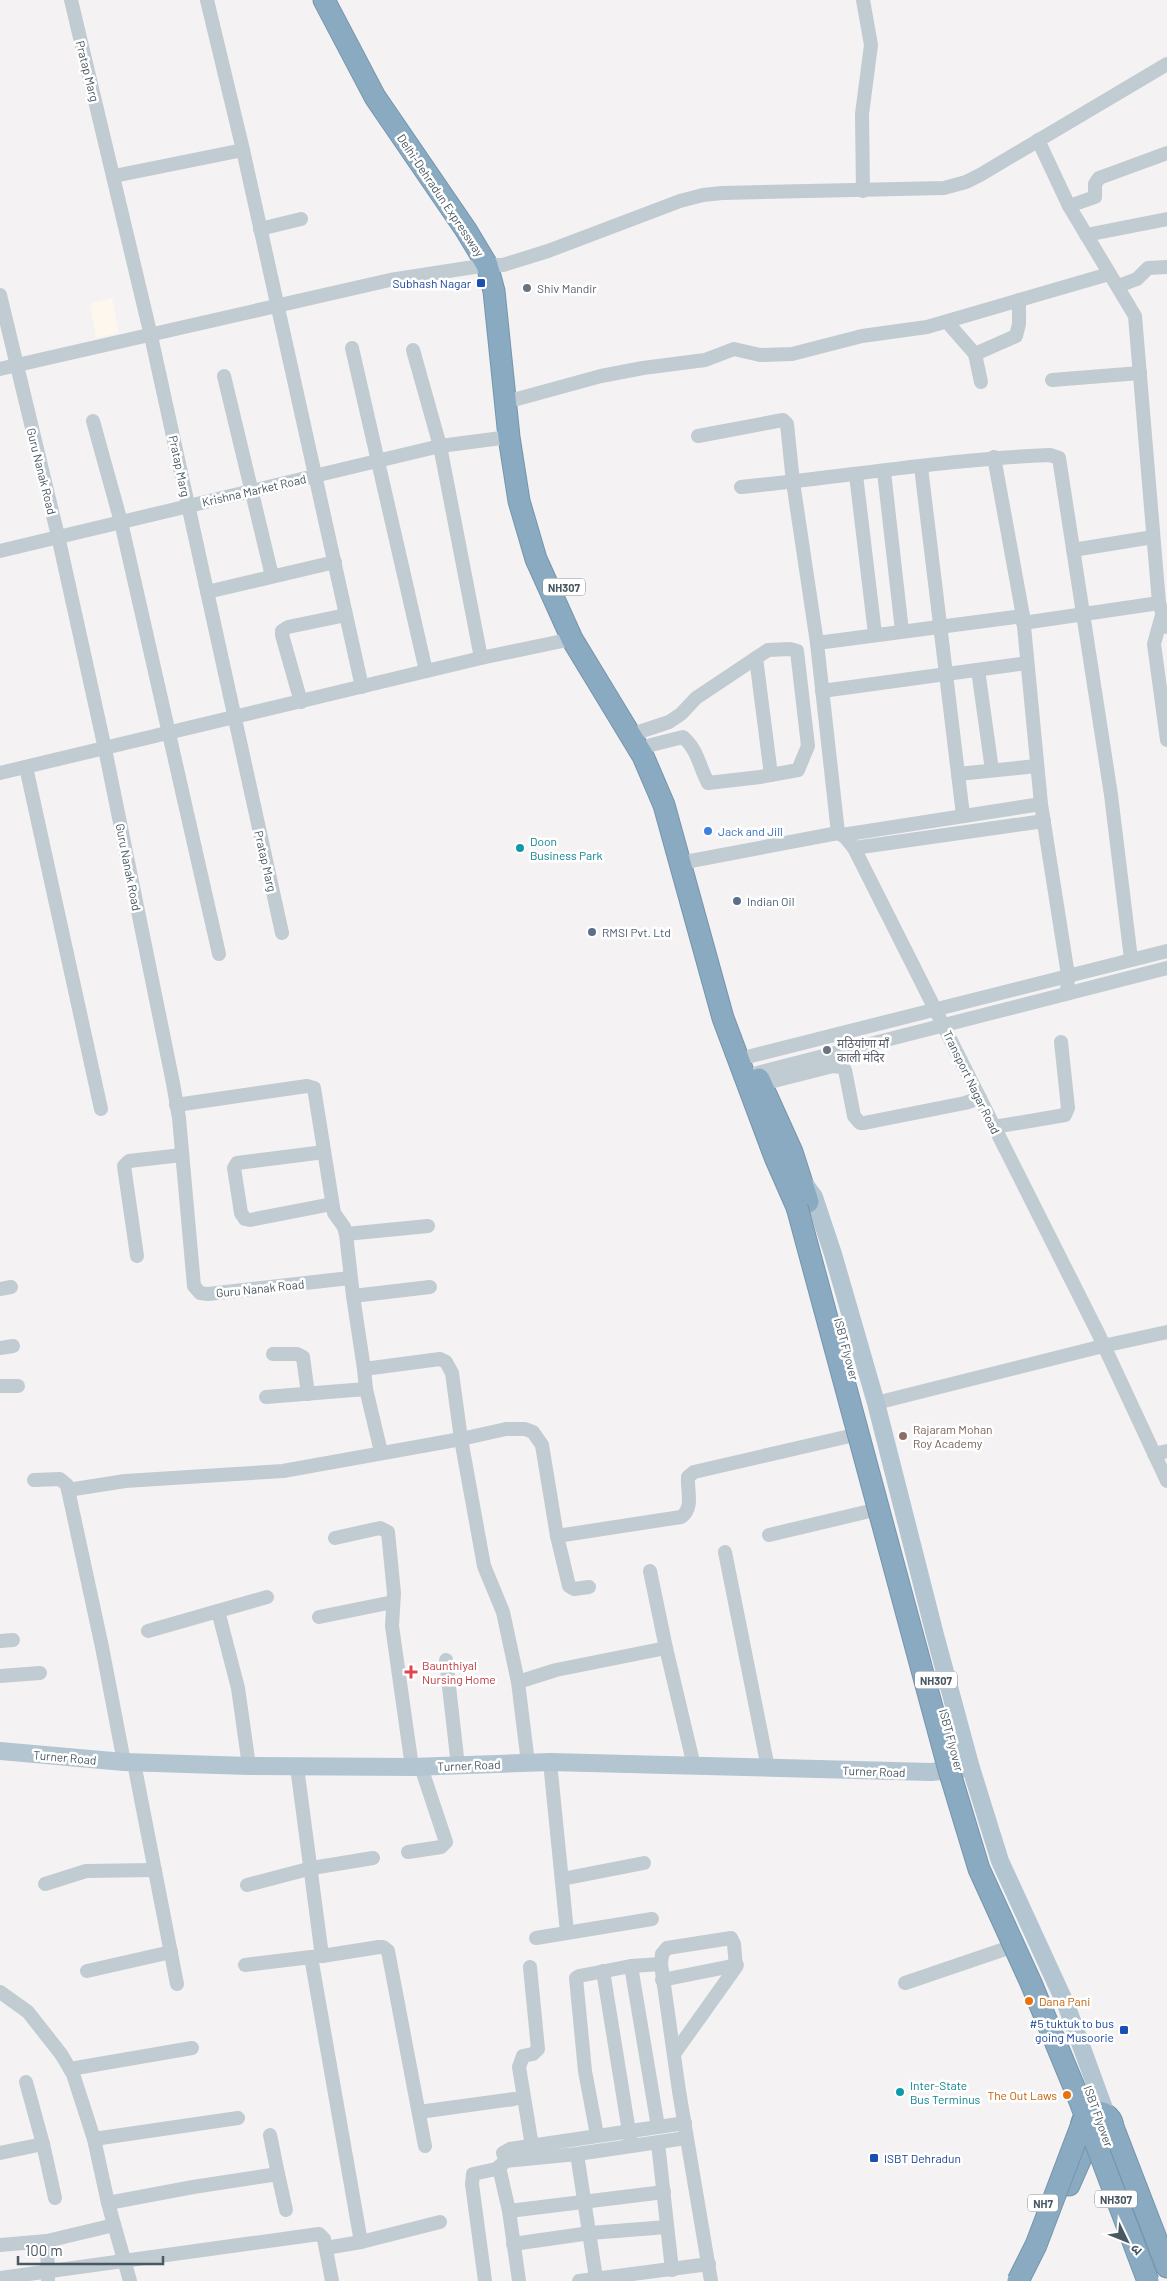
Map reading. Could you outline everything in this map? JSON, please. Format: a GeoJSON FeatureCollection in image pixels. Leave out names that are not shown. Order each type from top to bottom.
{"type":"FeatureCollection","features":[{"type":"Feature","properties":{"kind":"highway","name":"Delhi-Dehradun Expressway"},"geometry":{"type":"LineString","coordinates":[[324,0],[375,96],[466,230],[495,265],[494,290],[509,437]]}},
{"type":"Feature","properties":{"kind":"highway","name":"NH307"},"geometry":{"type":"LineString","coordinates":[[341,0],[387,89],[495,265],[532,496],[550,554],[584,633],[647,738],[666,774],[676,801],[686,862],[718,1002],[739,1064],[793,1180]]}},
{"type":"Feature","properties":{"kind":"highway","name":"NH307"},"geometry":{"type":"LineString","coordinates":[[509,437],[519,501],[536,559],[572,639],[643,756],[664,806],[686,862],[793,1180]]}},
{"type":"Feature","properties":{"kind":"highway","name":"ISBT Flyover"},"geometry":{"type":"LineString","coordinates":[[793,1180],[802,1205],[958,1766],[988,1863],[1092,2094],[1114,2160],[1160,2281]]}},
{"type":"Feature","properties":{"kind":"highway","name":"ISBT Flyover"},"geometry":{"type":"LineString","coordinates":[[802,1205],[949,1770],[978,1869],[1031,1983],[1092,2127],[1148,2281]]}},
{"type":"Feature","properties":{"kind":"highway"},"geometry":{"type":"LineString","coordinates":[[1092,2127],[1167,2267]]}},
{"type":"Feature","properties":{"kind":"highway"},"geometry":{"type":"LineString","coordinates":[[1028,2280],[1070,2160],[1092,2127]]}},
{"type":"Feature","properties":{"kind":"highway"},"geometry":{"type":"LineString","coordinates":[[1092,2127],[1105,2193],[1140,2281]]}},
{"type":"Feature","properties":{"kind":"highway","name":"NH7"},"geometry":{"type":"LineString","coordinates":[[1008,2281],[1028,2240],[1058,2162],[1092,2127]]}},
{"type":"Feature","properties":{"kind":"main road"},"geometry":{"type":"LineString","coordinates":[[793,1180],[814,1198],[833,1254],[876,1403],[972,1768],[1000,1861],[1067,2007],[1092,2127],[1005,1949],[974,1880],[939,1771],[788,1206],[793,1180]]}},
{"type":"Feature","properties":{"kind":"main road","name":"Turner Road"},"geometry":{"type":"LineString","coordinates":[[0,1752],[129,1762],[249,1766],[416,1767],[550,1762],[939,1771],[972,1768]]}},
{"type":"Feature","properties":{"kind":"street","name":"Pratap Marg"},"geometry":{"type":"LineString","coordinates":[[71,0],[151,336],[282,933]]}},
{"type":"Feature","properties":{"kind":"street"},"geometry":{"type":"LineString","coordinates":[[207,0],[243,150],[362,687]]}},
{"type":"Feature","properties":{"kind":"street"},"geometry":{"type":"LineString","coordinates":[[863,0],[871,45],[862,114],[863,191]]}},
{"type":"Feature","properties":{"kind":"street"},"geometry":{"type":"LineString","coordinates":[[0,369],[390,280],[495,265],[548,251],[680,201],[703,195],[722,193],[863,191],[955,186],[980,175],[1167,64]]}},
{"type":"Feature","properties":{"kind":"street"},"geometry":{"type":"LineString","coordinates":[[1038,140],[1069,206],[1136,316],[1153,537],[1163,615],[1154,644],[1167,740]]}},
{"type":"Feature","properties":{"kind":"street"},"geometry":{"type":"LineString","coordinates":[[114,176],[243,150]]}},
{"type":"Feature","properties":{"kind":"street"},"geometry":{"type":"LineString","coordinates":[[1069,206],[1095,197],[1095,184],[1100,178],[1167,153]]}},
{"type":"Feature","properties":{"kind":"street"},"geometry":{"type":"LineString","coordinates":[[260,228],[301,219]]}},
{"type":"Feature","properties":{"kind":"street"},"geometry":{"type":"LineString","coordinates":[[1086,235],[1167,219]]}},
{"type":"Feature","properties":{"kind":"street"},"geometry":{"type":"LineString","coordinates":[[1118,286],[1137,279],[1148,268],[1167,267]]}},
{"type":"Feature","properties":{"kind":"street"},"geometry":{"type":"LineString","coordinates":[[517,398],[601,376],[642,368],[705,360],[734,349],[760,355],[792,354],[862,336],[902,332],[947,322],[1109,274]]}},
{"type":"Feature","properties":{"kind":"street","name":"Guru Nanak Road"},"geometry":{"type":"LineString","coordinates":[[0,295],[58,536],[105,749],[176,1105],[196,1290],[208,1294],[350,1278]]}},
{"type":"Feature","properties":{"kind":"street"},"geometry":{"type":"LineString","coordinates":[[975,354],[1016,336],[1019,324],[1019,300]]}},
{"type":"Feature","properties":{"kind":"street"},"geometry":{"type":"LineString","coordinates":[[947,322],[975,354],[981,382]]}},
{"type":"Feature","properties":{"kind":"street"},"geometry":{"type":"LineString","coordinates":[[352,348],[426,671]]}},
{"type":"Feature","properties":{"kind":"street"},"geometry":{"type":"LineString","coordinates":[[413,350],[440,446],[481,658]]}},
{"type":"Feature","properties":{"kind":"street"},"geometry":{"type":"LineString","coordinates":[[1052,380],[1140,373]]}},
{"type":"Feature","properties":{"kind":"street"},"geometry":{"type":"LineString","coordinates":[[224,376],[272,576]]}},
{"type":"Feature","properties":{"kind":"street"},"geometry":{"type":"LineString","coordinates":[[698,436],[783,420],[789,431],[793,482],[817,643],[840,834]]}},
{"type":"Feature","properties":{"kind":"street"},"geometry":{"type":"LineString","coordinates":[[93,421],[120,522],[220,954]]}},
{"type":"Feature","properties":{"kind":"street","name":"Krishna Market Road"},"geometry":{"type":"LineString","coordinates":[[0,551],[440,446],[509,437]]}},
{"type":"Feature","properties":{"kind":"street"},"geometry":{"type":"LineString","coordinates":[[742,487],[884,472],[994,457],[1050,455],[1059,458],[1111,795],[1131,960]]}},
{"type":"Feature","properties":{"kind":"street"},"geometry":{"type":"LineString","coordinates":[[994,457],[1023,619],[1041,804],[1068,975],[1068,993]]}},
{"type":"Feature","properties":{"kind":"street"},"geometry":{"type":"LineString","coordinates":[[921,467],[963,815]]}},
{"type":"Feature","properties":{"kind":"street"},"geometry":{"type":"LineString","coordinates":[[884,472],[902,631]]}},
{"type":"Feature","properties":{"kind":"street"},"geometry":{"type":"LineString","coordinates":[[856,475],[875,634]]}},
{"type":"Feature","properties":{"kind":"street"},"geometry":{"type":"LineString","coordinates":[[1073,550],[1153,537]]}},
{"type":"Feature","properties":{"kind":"street"},"geometry":{"type":"LineString","coordinates":[[207,592],[335,562]]}},
{"type":"Feature","properties":{"kind":"street"},"geometry":{"type":"LineString","coordinates":[[301,702],[282,631],[288,627],[346,615]]}},
{"type":"Feature","properties":{"kind":"street"},"geometry":{"type":"LineString","coordinates":[[817,643],[875,634],[1023,619],[1163,615]]}},
{"type":"Feature","properties":{"kind":"street"},"geometry":{"type":"LineString","coordinates":[[0,773],[170,734],[481,658],[572,639]]}},
{"type":"Feature","properties":{"kind":"street"},"geometry":{"type":"LineString","coordinates":[[790,649],[797,651],[808,746],[798,770],[708,783],[702,771],[698,754],[683,737],[647,738],[681,714],[696,698],[768,650],[790,649]]}},
{"type":"Feature","properties":{"kind":"street"},"geometry":{"type":"LineString","coordinates":[[756,658],[771,775]]}},
{"type":"Feature","properties":{"kind":"street"},"geometry":{"type":"LineString","coordinates":[[822,691],[1027,663]]}},
{"type":"Feature","properties":{"kind":"street"},"geometry":{"type":"LineString","coordinates":[[978,670],[992,770]]}},
{"type":"Feature","properties":{"kind":"street"},"geometry":{"type":"LineString","coordinates":[[681,714],[683,737]]}},
{"type":"Feature","properties":{"kind":"street"},"geometry":{"type":"LineString","coordinates":[[958,774],[1037,766]]}},
{"type":"Feature","properties":{"kind":"street"},"geometry":{"type":"LineString","coordinates":[[26,767],[101,1109]]}},
{"type":"Feature","properties":{"kind":"street"},"geometry":{"type":"LineString","coordinates":[[686,862],[840,834],[1041,804]]}},
{"type":"Feature","properties":{"kind":"street"},"geometry":{"type":"LineString","coordinates":[[854,848],[1044,821]]}},
{"type":"Feature","properties":{"kind":"street","name":"Transport Nagar Road"},"geometry":{"type":"LineString","coordinates":[[840,834],[854,848],[1103,1346],[1161,1452],[1167,1481]]}},
{"type":"Feature","properties":{"kind":"street"},"geometry":{"type":"LineString","coordinates":[[756,1071],[936,1009],[1167,951]]}},
{"type":"Feature","properties":{"kind":"street"},"geometry":{"type":"LineString","coordinates":[[756,1071],[1167,968]]}},
{"type":"Feature","properties":{"kind":"street"},"geometry":{"type":"LineString","coordinates":[[994,1127],[1065,1115],[1068,1108],[1061,1042]]}},
{"type":"Feature","properties":{"kind":"street"},"geometry":{"type":"LineString","coordinates":[[839,1051],[841,1066],[845,1070],[854,1116],[860,1123],[965,1103],[980,1098]]}},
{"type":"Feature","properties":{"kind":"street"},"geometry":{"type":"LineString","coordinates":[[756,1071],[841,1066]]}},
{"type":"Feature","properties":{"kind":"street"},"geometry":{"type":"LineString","coordinates":[[176,1105],[311,1086],[315,1092],[332,1204],[336,1218],[344,1227],[346,1234],[350,1278],[366,1389],[381,1452]]}},
{"type":"Feature","properties":{"kind":"street"},"geometry":{"type":"LineString","coordinates":[[324,1152],[237,1163],[234,1168],[241,1213],[246,1219],[250,1220],[332,1204]]}},
{"type":"Feature","properties":{"kind":"street"},"geometry":{"type":"LineString","coordinates":[[137,1256],[124,1166],[129,1161],[182,1155]]}},
{"type":"Feature","properties":{"kind":"street"},"geometry":{"type":"LineString","coordinates":[[346,1234],[428,1226]]}},
{"type":"Feature","properties":{"kind":"street"},"geometry":{"type":"LineString","coordinates":[[353,1296],[430,1287]]}},
{"type":"Feature","properties":{"kind":"street"},"geometry":{"type":"LineString","coordinates":[[876,1403],[1103,1346],[1167,1332]]}},
{"type":"Feature","properties":{"kind":"street"},"geometry":{"type":"LineString","coordinates":[[273,1354],[297,1354],[302,1357],[308,1394]]}},
{"type":"Feature","properties":{"kind":"street"},"geometry":{"type":"LineString","coordinates":[[364,1369],[440,1359],[446,1362],[452,1373],[461,1439],[486,1573],[503,1612],[518,1682],[528,1763]]}},
{"type":"Feature","properties":{"kind":"street"},"geometry":{"type":"LineString","coordinates":[[0,1386],[18,1386]]}},
{"type":"Feature","properties":{"kind":"street"},"geometry":{"type":"LineString","coordinates":[[266,1397],[366,1389]]}},
{"type":"Feature","properties":{"kind":"street"},"geometry":{"type":"LineString","coordinates":[[68,1490],[125,1481],[283,1471],[506,1429],[526,1429],[533,1432],[542,1445],[557,1536],[569,1586],[574,1589],[589,1587]]}},
{"type":"Feature","properties":{"kind":"street"},"geometry":{"type":"LineString","coordinates":[[557,1536],[681,1517],[685,1514],[689,1505],[688,1477],[694,1472],[850,1436]]}},
{"type":"Feature","properties":{"kind":"street"},"geometry":{"type":"LineString","coordinates":[[34,1480],[60,1479],[65,1482],[68,1490],[102,1647],[155,1870],[177,1984]]}},
{"type":"Feature","properties":{"kind":"street"},"geometry":{"type":"LineString","coordinates":[[769,1535],[870,1510]]}},
{"type":"Feature","properties":{"kind":"street"},"geometry":{"type":"LineString","coordinates":[[335,1538],[380,1528],[388,1532],[393,1602],[392,1626],[396,1661],[416,1767],[446,1842],[441,1847],[408,1852]]}},
{"type":"Feature","properties":{"kind":"street"},"geometry":{"type":"LineString","coordinates":[[725,1552],[768,1768]]}},
{"type":"Feature","properties":{"kind":"street"},"geometry":{"type":"LineString","coordinates":[[650,1571],[694,1766]]}},
{"type":"Feature","properties":{"kind":"street"},"geometry":{"type":"LineString","coordinates":[[148,1631],[267,1597]]}},
{"type":"Feature","properties":{"kind":"street"},"geometry":{"type":"LineString","coordinates":[[319,1617],[393,1602]]}},
{"type":"Feature","properties":{"kind":"street"},"geometry":{"type":"LineString","coordinates":[[218,1611],[238,1688],[249,1766]]}},
{"type":"Feature","properties":{"kind":"street"},"geometry":{"type":"LineString","coordinates":[[518,1682],[556,1670],[666,1648]]}},
{"type":"Feature","properties":{"kind":"street"},"geometry":{"type":"LineString","coordinates":[[446,1660],[458,1766]]}},
{"type":"Feature","properties":{"kind":"street"},"geometry":{"type":"LineString","coordinates":[[0,1676],[40,1673]]}},
{"type":"Feature","properties":{"kind":"street"},"geometry":{"type":"LineString","coordinates":[[550,1762],[567,1932]]}},
{"type":"Feature","properties":{"kind":"street"},"geometry":{"type":"LineString","coordinates":[[297,1766],[312,1868],[317,1957],[361,2242]]}},
{"type":"Feature","properties":{"kind":"street"},"geometry":{"type":"LineString","coordinates":[[248,1885],[312,1868],[373,1858]]}},
{"type":"Feature","properties":{"kind":"street"},"geometry":{"type":"LineString","coordinates":[[562,1879],[644,1863]]}},
{"type":"Feature","properties":{"kind":"street"},"geometry":{"type":"LineString","coordinates":[[45,1884],[86,1871],[155,1870]]}},
{"type":"Feature","properties":{"kind":"street"},"geometry":{"type":"LineString","coordinates":[[536,1938],[652,1918]]}},
{"type":"Feature","properties":{"kind":"street"},"geometry":{"type":"LineString","coordinates":[[674,2054],[737,1965],[733,1941],[728,1938],[667,1948],[663,1952],[661,1964],[686,2138],[711,2281]]}},
{"type":"Feature","properties":{"kind":"street"},"geometry":{"type":"LineString","coordinates":[[245,1965],[317,1957],[379,1947],[386,1948],[424,2146]]}},
{"type":"Feature","properties":{"kind":"street"},"geometry":{"type":"LineString","coordinates":[[905,1983],[1005,1949]]}},
{"type":"Feature","properties":{"kind":"street"},"geometry":{"type":"LineString","coordinates":[[87,1971],[171,1952]]}},
{"type":"Feature","properties":{"kind":"street"},"geometry":{"type":"LineString","coordinates":[[597,2135],[585,2071],[575,1982],[579,1976],[631,1966],[661,1964]]}},
{"type":"Feature","properties":{"kind":"street"},"geometry":{"type":"LineString","coordinates":[[662,1980],[737,1965]]}},
{"type":"Feature","properties":{"kind":"street"},"geometry":{"type":"LineString","coordinates":[[631,1966],[658,2127]]}},
{"type":"Feature","properties":{"kind":"street"},"geometry":{"type":"LineString","coordinates":[[530,1967],[538,2049],[533,2054],[523,2056],[519,2067],[532,2146]]}},
{"type":"Feature","properties":{"kind":"street"},"geometry":{"type":"LineString","coordinates":[[603,1971],[631,2146]]}},
{"type":"Feature","properties":{"kind":"street"},"geometry":{"type":"LineString","coordinates":[[0,1992],[28,2012],[70,2068],[94,2139],[108,2202],[130,2281]]}},
{"type":"Feature","properties":{"kind":"street"},"geometry":{"type":"LineString","coordinates":[[70,2068],[192,2048]]}},
{"type":"Feature","properties":{"kind":"street"},"geometry":{"type":"LineString","coordinates":[[26,2082],[43,2144],[54,2198]]}},
{"type":"Feature","properties":{"kind":"street"},"geometry":{"type":"LineString","coordinates":[[419,2112],[514,2099]]}},
{"type":"Feature","properties":{"kind":"street"},"geometry":{"type":"LineString","coordinates":[[94,2139],[238,2118]]}},
{"type":"Feature","properties":{"kind":"street"},"geometry":{"type":"LineString","coordinates":[[519,2281],[502,2164],[504,2152],[565,2140],[685,2123]]}},
{"type":"Feature","properties":{"kind":"street"},"geometry":{"type":"LineString","coordinates":[[270,2135],[286,2210]]}},
{"type":"Feature","properties":{"kind":"street"},"geometry":{"type":"LineString","coordinates":[[485,2281],[471,2176],[474,2173],[491,2171],[502,2164],[686,2138]]}},
{"type":"Feature","properties":{"kind":"street"},"geometry":{"type":"LineString","coordinates":[[565,2140],[573,2154],[585,2202],[596,2278]]}},
{"type":"Feature","properties":{"kind":"street"},"geometry":{"type":"LineString","coordinates":[[658,2143],[672,2270]]}},
{"type":"Feature","properties":{"kind":"street"},"geometry":{"type":"LineString","coordinates":[[0,2153],[43,2144]]}},
{"type":"Feature","properties":{"kind":"street"},"geometry":{"type":"LineString","coordinates":[[108,2202],[278,2174]]}},
{"type":"Feature","properties":{"kind":"street"},"geometry":{"type":"LineString","coordinates":[[509,2210],[664,2192]]}},
{"type":"Feature","properties":{"kind":"street"},"geometry":{"type":"LineString","coordinates":[[326,2248],[361,2242],[440,2222]]}},
{"type":"Feature","properties":{"kind":"street"},"geometry":{"type":"LineString","coordinates":[[0,2245],[47,2241],[114,2225]]}},
{"type":"Feature","properties":{"kind":"street"},"geometry":{"type":"LineString","coordinates":[[513,2244],[590,2233],[667,2227]]}},
{"type":"Feature","properties":{"kind":"street"},"geometry":{"type":"LineString","coordinates":[[0,2278],[48,2277],[125,2262],[319,2234],[324,2239],[332,2281]]}},
{"type":"Feature","properties":{"kind":"street"},"geometry":{"type":"LineString","coordinates":[[47,2241],[48,2277]]}},
{"type":"Feature","properties":{"kind":"street"},"geometry":{"type":"LineString","coordinates":[[579,2281],[708,2264]]}},
{"type":"Feature","properties":{"kind":"shaded area"},"geometry":{"type":"Polygon","coordinates":[[[112,298],[119,333],[96,338],[90,304],[112,298]]]}},
{"type":"Feature","properties":{"kind":"place","name":"Subhash Nagar"},"geometry":{"type":"Point","coordinates":[481,283]}},
{"type":"Feature","properties":{"kind":"place","name":"Shiv Mandir"},"geometry":{"type":"Point","coordinates":[527,288]}},
{"type":"Feature","properties":{"kind":"place","name":"Jack and Jill"},"geometry":{"type":"Point","coordinates":[708,831]}},
{"type":"Feature","properties":{"kind":"place","name":"Doon Business Park"},"geometry":{"type":"Point","coordinates":[520,848]}},
{"type":"Feature","properties":{"kind":"place","name":"Indian Oil"},"geometry":{"type":"Point","coordinates":[737,901]}},
{"type":"Feature","properties":{"kind":"place","name":"RMSI Pvt. Ltd"},"geometry":{"type":"Point","coordinates":[592,932]}},
{"type":"Feature","properties":{"kind":"place","name":"मठियांणा माँ काली मंदिर"},"geometry":{"type":"Point","coordinates":[827,1050]}},
{"type":"Feature","properties":{"kind":"place","name":"Rajaram Mohan Roy Academy"},"geometry":{"type":"Point","coordinates":[903,1436]}},
{"type":"Feature","properties":{"kind":"place","name":"Baunthiyal Nursing Home"},"geometry":{"type":"Point","coordinates":[411,1672]}},
{"type":"Feature","properties":{"kind":"place","name":"Dana Pani"},"geometry":{"type":"Point","coordinates":[1029,2001]}},
{"type":"Feature","properties":{"kind":"place","name":"#5 tuktuk to bus going Musoorie"},"geometry":{"type":"Point","coordinates":[1124,2030]}},
{"type":"Feature","properties":{"kind":"place","name":"Inter-State Bus Terminus"},"geometry":{"type":"Point","coordinates":[900,2092]}},
{"type":"Feature","properties":{"kind":"place","name":"The Out Laws"},"geometry":{"type":"Point","coordinates":[1067,2095]}},
{"type":"Feature","properties":{"kind":"place","name":"ISBT Dehradun"},"geometry":{"type":"Point","coordinates":[874,2158]}}]}
